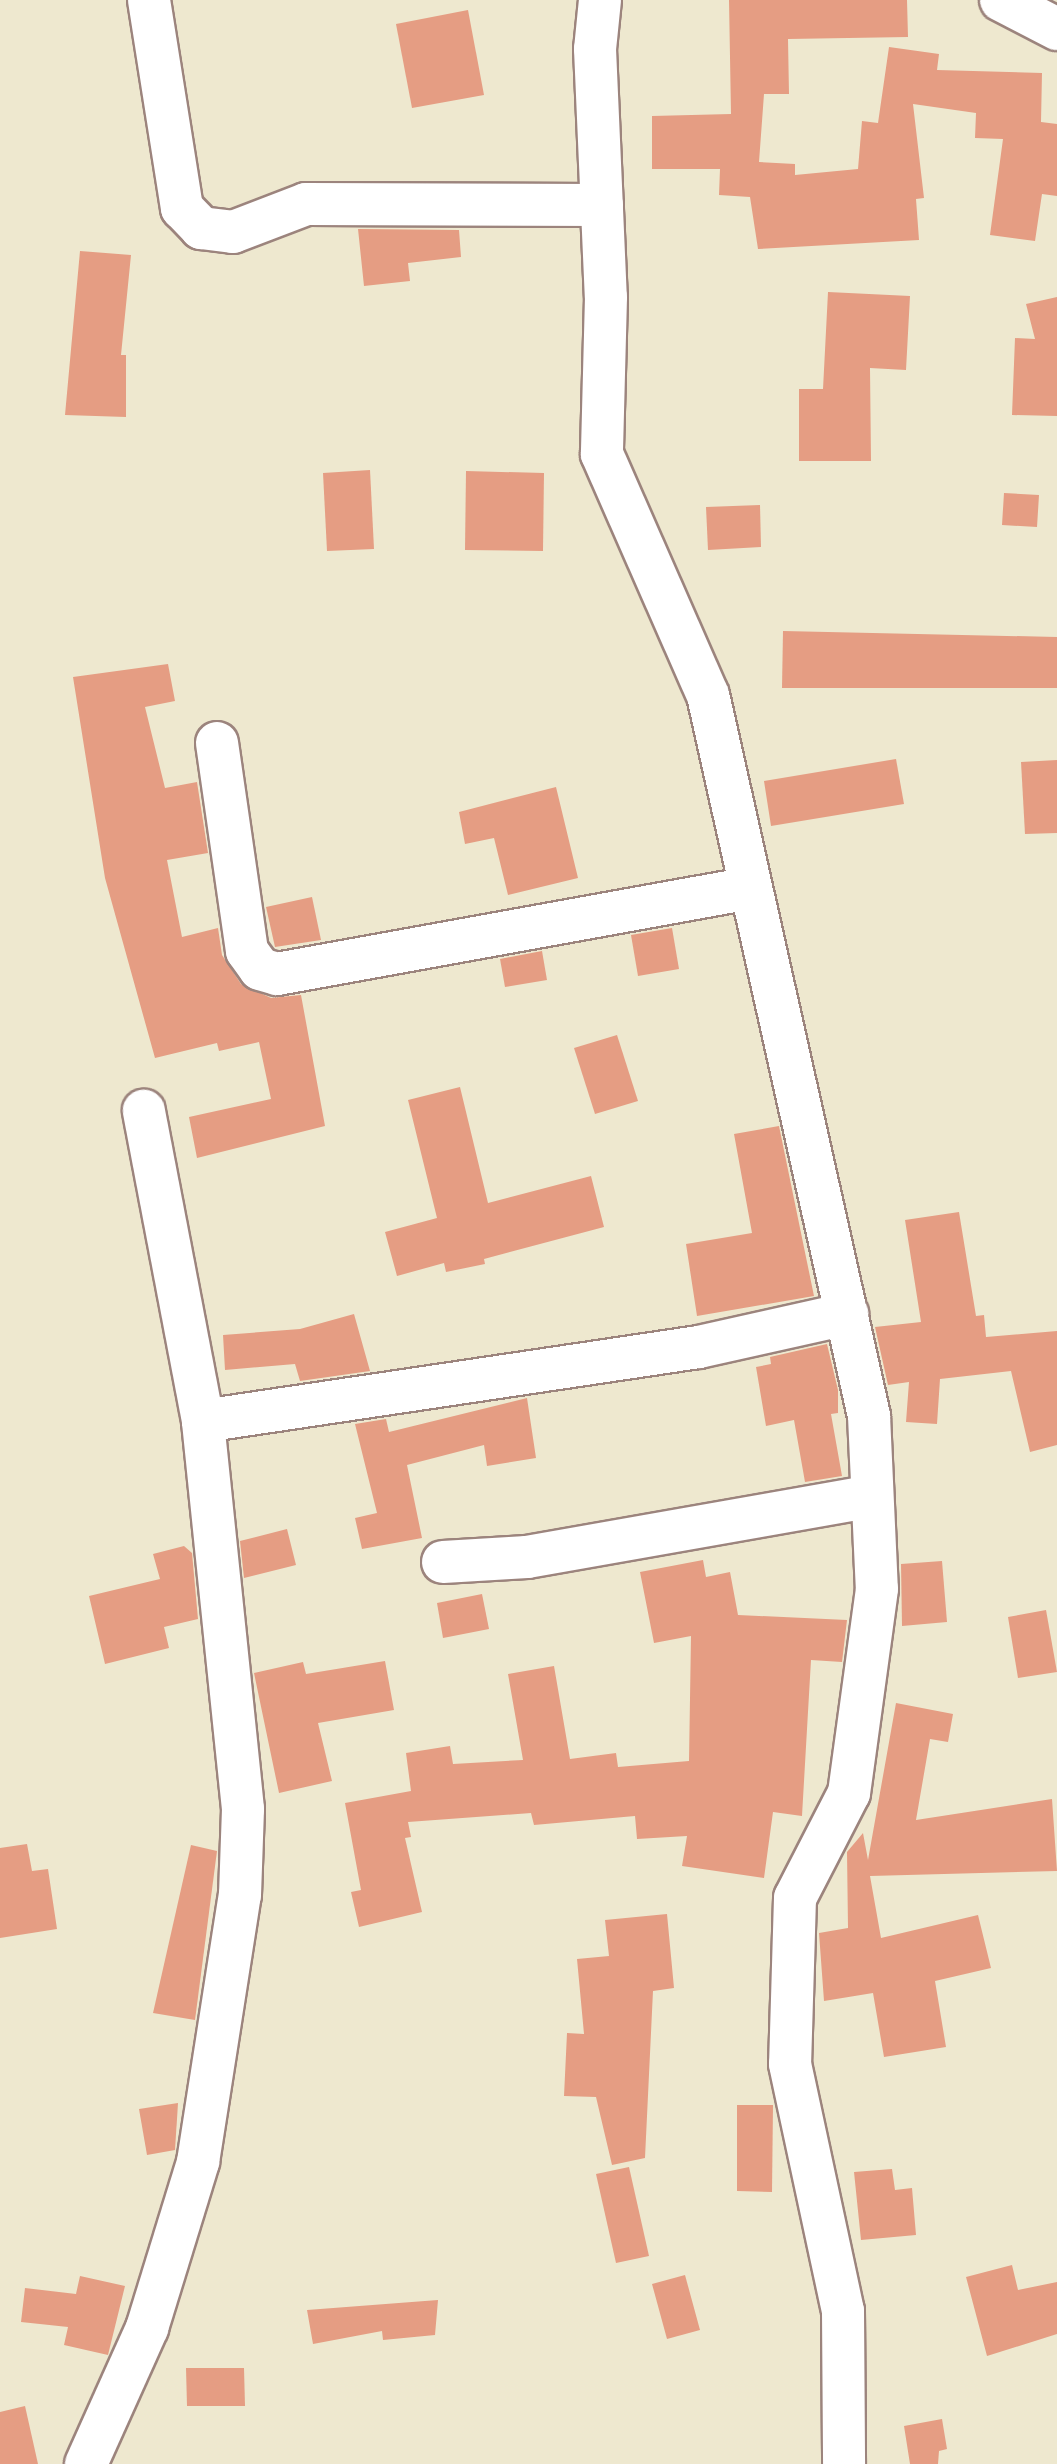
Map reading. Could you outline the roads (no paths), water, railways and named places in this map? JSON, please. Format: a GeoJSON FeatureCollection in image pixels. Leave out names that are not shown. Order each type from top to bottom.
{"type":"FeatureCollection","features":[{"type":"Feature","properties":{"kind":"street"},"geometry":{"type":"LineString","coordinates":[[149,0],[182,208],[201,228],[233,232],[306,204],[602,205]]}},
{"type":"Feature","properties":{"kind":"street"},"geometry":{"type":"LineString","coordinates":[[600,0],[595,48],[602,205],[602,454],[708,695],[869,1416],[876,1589],[849,1793],[794,1898],[790,2064],[843,2311],[833,2461]]}},
{"type":"Feature","properties":{"kind":"street"},"geometry":{"type":"LineString","coordinates":[[1001,0],[1057,28]]}},
{"type":"Feature","properties":{"kind":"street"},"geometry":{"type":"LineString","coordinates":[[217,743],[247,951],[260,969],[277,974],[749,888]]}},
{"type":"Feature","properties":{"kind":"street"},"geometry":{"type":"LineString","coordinates":[[86,2464],[147,2328],[198,2162],[240,1894],[242,1809],[202,1420],[144,1111]]}},
{"type":"Feature","properties":{"kind":"street"},"geometry":{"type":"LineString","coordinates":[[202,1420],[699,1347],[847,1314]]}},
{"type":"Feature","properties":{"kind":"street"},"geometry":{"type":"LineString","coordinates":[[443,1562],[527,1557],[872,1496]]}}]}
